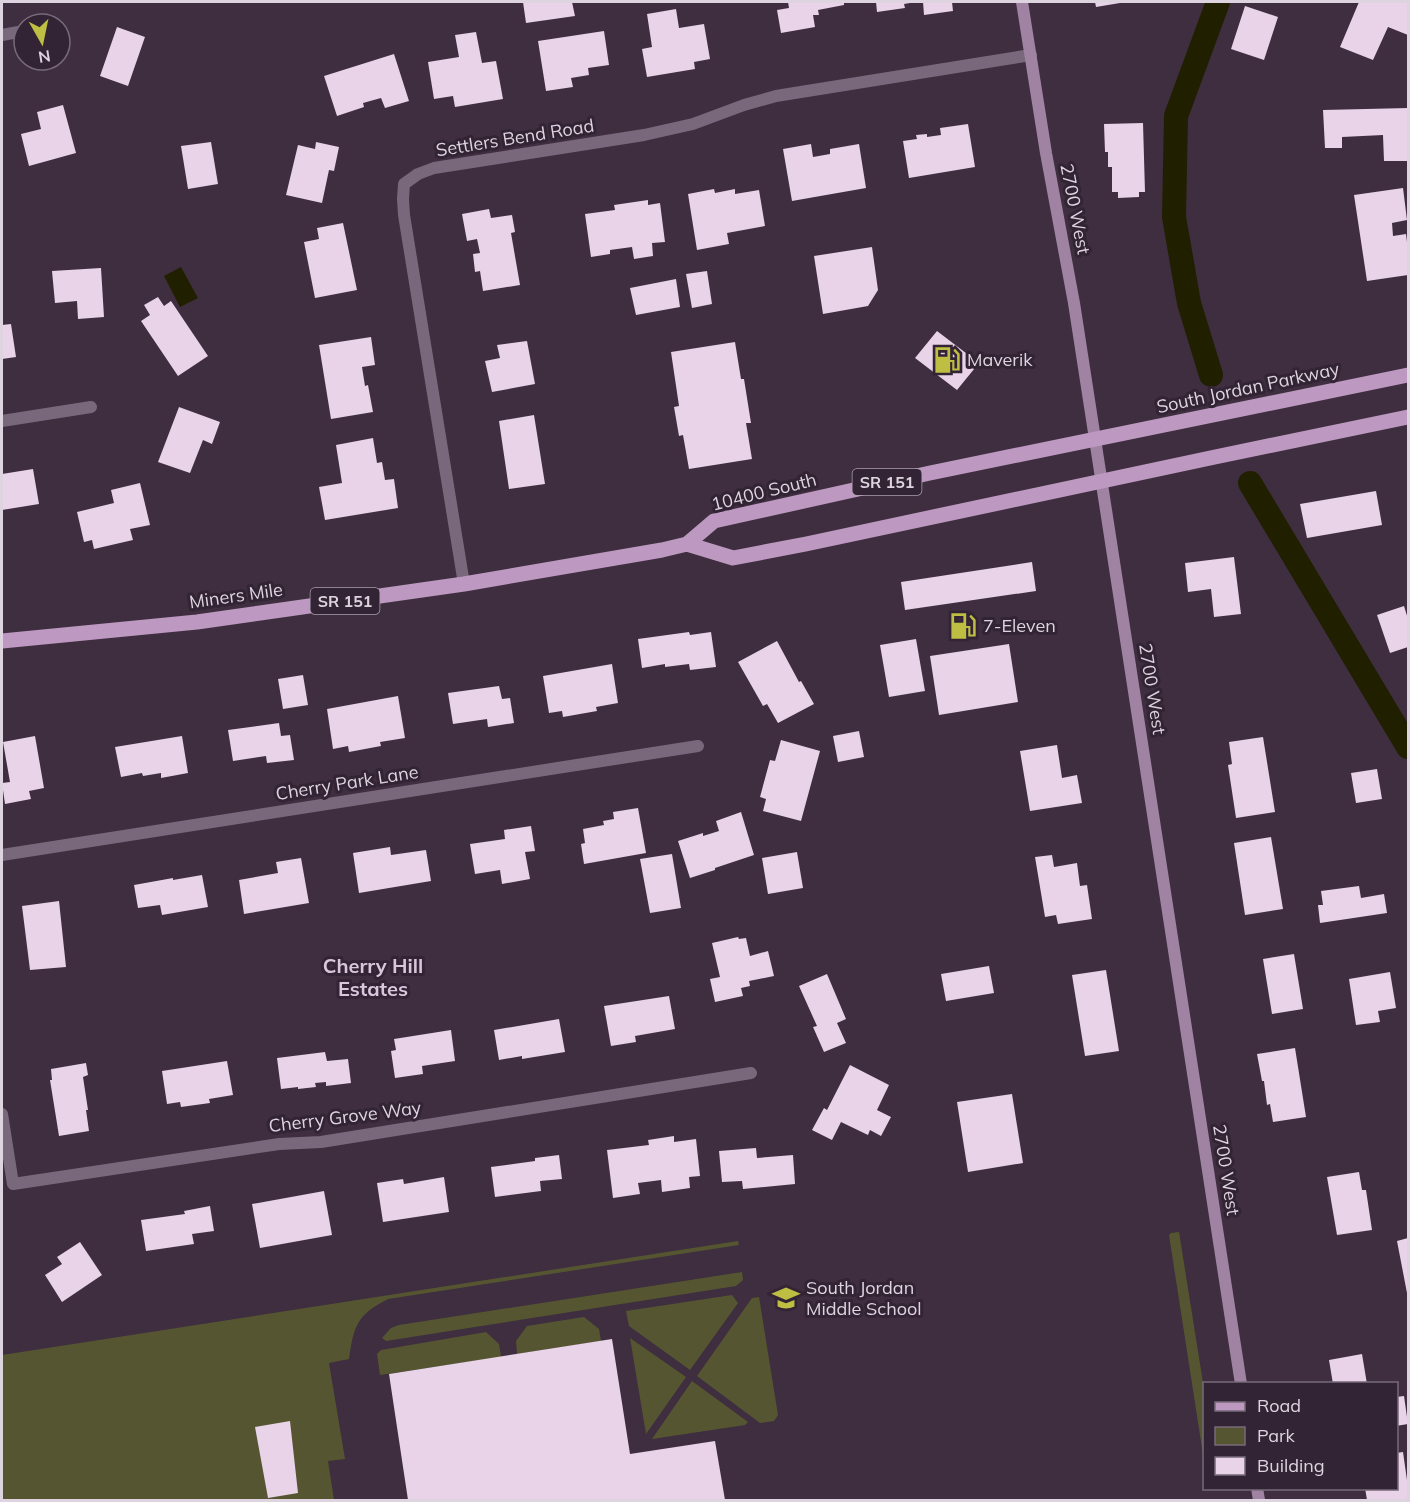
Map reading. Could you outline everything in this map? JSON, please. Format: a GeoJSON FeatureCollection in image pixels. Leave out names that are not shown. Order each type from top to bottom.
{"type":"FeatureCollection","features":[{"type":"Feature","properties":{"kind":"main road","name":"2700 West"},"geometry":{"type":"LineString","coordinates":[[1022,2],[1046,153],[1074,303],[1240,1382]]}},
{"type":"Feature","properties":{"kind":"main road","name":"South Jordan Parkway"},"geometry":{"type":"LineString","coordinates":[[1095,440],[1408,375]]}},
{"type":"Feature","properties":{"kind":"main road","name":"SR 151"},"geometry":{"type":"LineString","coordinates":[[687,544],[733,558],[1408,417]]}},
{"type":"Feature","properties":{"kind":"main road","name":"10400 South"},"geometry":{"type":"LineString","coordinates":[[687,544],[714,521],[930,473],[1095,440]]}},
{"type":"Feature","properties":{"kind":"main road","name":"Miners Mile"},"geometry":{"type":"LineString","coordinates":[[2,641],[197,622],[464,584],[687,544]]}},
{"type":"Feature","properties":{"kind":"street","name":"Settlers Bend Road"},"geometry":{"type":"LineString","coordinates":[[464,584],[404,215],[404,184],[418,174],[434,168],[666,131],[776,96],[1030,55]]}},
{"type":"Feature","properties":{"kind":"street"},"geometry":{"type":"LineString","coordinates":[[2,421],[91,406]]}},
{"type":"Feature","properties":{"kind":"street","name":"Cherry Park Lane"},"geometry":{"type":"LineString","coordinates":[[2,855],[698,746]]}},
{"type":"Feature","properties":{"kind":"street","name":"Cherry Grove Way"},"geometry":{"type":"LineString","coordinates":[[2,1114],[13,1184],[279,1144],[321,1142],[751,1073]]}},
{"type":"Feature","properties":{"kind":"green space"},"geometry":{"type":"Polygon","coordinates":[[[1179,1232],[1203,1383],[1203,1455],[1169,1235],[1179,1232]]]}},
{"type":"Feature","properties":{"kind":"green space"},"geometry":{"type":"Polygon","coordinates":[[[738,1241],[739,1245],[388,1299],[370,1310],[355,1329],[349,1359],[329,1363],[345,1459],[328,1461],[334,1500],[2,1500],[2,1355],[738,1241]]]}},
{"type":"Feature","properties":{"kind":"green space"},"geometry":{"type":"Polygon","coordinates":[[[742,1272],[743,1280],[736,1286],[386,1341],[382,1338],[391,1328],[399,1325],[742,1272]]]}},
{"type":"Feature","properties":{"kind":"green space"},"geometry":{"type":"Polygon","coordinates":[[[732,1295],[738,1303],[690,1370],[629,1326],[626,1311],[732,1295]]]}},
{"type":"Feature","properties":{"kind":"green space"},"geometry":{"type":"Polygon","coordinates":[[[759,1297],[778,1415],[774,1421],[760,1423],[697,1376],[752,1298],[759,1297]]]}},
{"type":"Feature","properties":{"kind":"green space"},"geometry":{"type":"Polygon","coordinates":[[[584,1317],[599,1329],[601,1341],[517,1354],[516,1341],[527,1326],[584,1317]]]}},
{"type":"Feature","properties":{"kind":"green space"},"geometry":{"type":"Polygon","coordinates":[[[486,1332],[499,1344],[501,1357],[380,1375],[377,1354],[381,1350],[486,1332]]]}},
{"type":"Feature","properties":{"kind":"green space"},"geometry":{"type":"Polygon","coordinates":[[[630,1338],[686,1377],[646,1434],[630,1338]]]}},
{"type":"Feature","properties":{"kind":"green space"},"geometry":{"type":"Polygon","coordinates":[[[692,1381],[748,1422],[745,1425],[652,1439],[692,1381]]]}},
{"type":"Feature","properties":{"kind":"shaded area"},"geometry":{"type":"Polygon","coordinates":[[[181,267],[198,298],[180,307],[164,276],[181,267]]]}},
{"type":"Feature","properties":{"kind":"building"},"geometry":{"type":"Polygon","coordinates":[[[523,2],[572,2],[575,16],[526,23],[523,2]]]}},
{"type":"Feature","properties":{"kind":"building"},"geometry":{"type":"Polygon","coordinates":[[[788,2],[844,2],[844,5],[818,10],[819,15],[813,15],[815,27],[781,33],[777,10],[789,8],[788,2]]]}},
{"type":"Feature","properties":{"kind":"building"},"geometry":{"type":"Polygon","coordinates":[[[876,2],[910,3],[904,4],[905,8],[877,12],[876,2]]]}},
{"type":"Feature","properties":{"kind":"building"},"geometry":{"type":"Polygon","coordinates":[[[923,2],[952,2],[953,11],[924,15],[923,2]]]}},
{"type":"Feature","properties":{"kind":"building"},"geometry":{"type":"Polygon","coordinates":[[[1095,2],[1120,2],[1120,3],[1096,7],[1095,2]]]}},
{"type":"Feature","properties":{"kind":"building"},"geometry":{"type":"Polygon","coordinates":[[[1359,2],[1408,2],[1408,35],[1388,27],[1373,60],[1340,47],[1359,2]]]}},
{"type":"Feature","properties":{"kind":"building"},"geometry":{"type":"Polygon","coordinates":[[[1245,6],[1278,17],[1264,60],[1231,49],[1245,6]]]}},
{"type":"Feature","properties":{"kind":"building"},"geometry":{"type":"Polygon","coordinates":[[[676,9],[679,28],[704,24],[710,59],[694,62],[695,69],[647,77],[642,49],[652,47],[647,14],[676,9]]]}},
{"type":"Feature","properties":{"kind":"building"},"geometry":{"type":"Polygon","coordinates":[[[117,27],[145,37],[128,86],[100,76],[117,27]]]}},
{"type":"Feature","properties":{"kind":"building"},"geometry":{"type":"Polygon","coordinates":[[[604,31],[609,65],[588,68],[589,75],[571,78],[573,87],[546,91],[538,41],[604,31]]]}},
{"type":"Feature","properties":{"kind":"building"},"geometry":{"type":"Polygon","coordinates":[[[476,32],[482,63],[496,61],[503,99],[455,107],[453,96],[434,99],[428,62],[459,57],[455,35],[476,32]]]}},
{"type":"Feature","properties":{"kind":"building"},"geometry":{"type":"Polygon","coordinates":[[[394,54],[409,101],[385,108],[381,98],[363,103],[364,107],[337,116],[324,76],[394,54]]]}},
{"type":"Feature","properties":{"kind":"building"},"geometry":{"type":"Polygon","coordinates":[[[63,105],[76,153],[29,166],[21,134],[41,129],[37,112],[63,105]]]}},
{"type":"Feature","properties":{"kind":"building"},"geometry":{"type":"Polygon","coordinates":[[[1408,108],[1408,161],[1384,161],[1383,135],[1342,137],[1342,148],[1325,148],[1323,110],[1408,108]]]}},
{"type":"Feature","properties":{"kind":"building"},"geometry":{"type":"Polygon","coordinates":[[[1143,123],[1145,192],[1139,192],[1139,197],[1118,198],[1118,192],[1112,192],[1112,167],[1108,167],[1108,152],[1105,152],[1104,124],[1143,123]]]}},
{"type":"Feature","properties":{"kind":"building"},"geometry":{"type":"Polygon","coordinates":[[[968,124],[975,167],[909,178],[903,141],[917,139],[916,135],[927,134],[927,137],[941,135],[940,128],[968,124]]]}},
{"type":"Feature","properties":{"kind":"building"},"geometry":{"type":"Polygon","coordinates":[[[211,142],[218,184],[188,189],[181,146],[211,142]]]}},
{"type":"Feature","properties":{"kind":"building"},"geometry":{"type":"Polygon","coordinates":[[[316,142],[339,147],[334,171],[329,170],[322,203],[286,195],[298,145],[315,149],[316,142]]]}},
{"type":"Feature","properties":{"kind":"building"},"geometry":{"type":"Polygon","coordinates":[[[811,144],[813,157],[830,154],[830,149],[859,144],[866,188],[792,201],[783,149],[811,144]]]}},
{"type":"Feature","properties":{"kind":"building"},"geometry":{"type":"Polygon","coordinates":[[[1403,188],[1407,220],[1392,223],[1393,236],[1406,234],[1408,275],[1367,281],[1354,195],[1403,188]]]}},
{"type":"Feature","properties":{"kind":"building"},"geometry":{"type":"Polygon","coordinates":[[[714,189],[715,193],[735,189],[735,194],[759,190],[765,226],[727,233],[729,244],[697,250],[688,194],[714,189]]]}},
{"type":"Feature","properties":{"kind":"building"},"geometry":{"type":"Polygon","coordinates":[[[648,200],[648,205],[660,203],[665,242],[652,243],[653,256],[634,259],[632,247],[610,250],[610,254],[591,257],[585,214],[615,210],[614,205],[648,200]]]}},
{"type":"Feature","properties":{"kind":"building"},"geometry":{"type":"Polygon","coordinates":[[[489,209],[491,218],[512,215],[515,232],[511,233],[520,285],[483,291],[480,271],[475,272],[473,254],[480,253],[477,239],[467,241],[462,214],[489,209]]]}},
{"type":"Feature","properties":{"kind":"building"},"geometry":{"type":"Polygon","coordinates":[[[343,223],[357,290],[315,298],[304,242],[319,239],[317,228],[343,223]]]}},
{"type":"Feature","properties":{"kind":"building"},"geometry":{"type":"Polygon","coordinates":[[[872,247],[878,290],[868,306],[823,314],[814,256],[872,247]]]}},
{"type":"Feature","properties":{"kind":"building"},"geometry":{"type":"Polygon","coordinates":[[[101,268],[104,317],[78,319],[77,301],[55,303],[52,271],[101,268]]]}},
{"type":"Feature","properties":{"kind":"building"},"geometry":{"type":"Polygon","coordinates":[[[707,271],[712,304],[692,308],[686,274],[707,271]]]}},
{"type":"Feature","properties":{"kind":"building"},"geometry":{"type":"Polygon","coordinates":[[[676,279],[680,307],[636,315],[630,288],[676,279]]]}},
{"type":"Feature","properties":{"kind":"building"},"geometry":{"type":"Polygon","coordinates":[[[158,297],[164,306],[171,301],[208,356],[178,376],[141,321],[150,315],[144,305],[158,297]]]}},
{"type":"Feature","properties":{"kind":"building"},"geometry":{"type":"Polygon","coordinates":[[[11,324],[16,357],[2,359],[2,325],[11,324]]]}},
{"type":"Feature","properties":{"kind":"building","name":"Maverik"},"geometry":{"type":"Polygon","coordinates":[[[937,331],[979,363],[957,390],[915,358],[937,331]]]}},
{"type":"Feature","properties":{"kind":"building"},"geometry":{"type":"Polygon","coordinates":[[[371,337],[375,365],[362,367],[373,412],[331,419],[319,345],[371,337]]]}},
{"type":"Feature","properties":{"kind":"building"},"geometry":{"type":"Polygon","coordinates":[[[527,341],[535,384],[492,392],[485,361],[500,358],[497,345],[527,341]]]}},
{"type":"Feature","properties":{"kind":"building"},"geometry":{"type":"Polygon","coordinates":[[[735,342],[751,423],[746,423],[752,459],[689,469],[683,435],[679,436],[674,407],[679,406],[671,352],[735,342]]]}},
{"type":"Feature","properties":{"kind":"building"},"geometry":{"type":"Polygon","coordinates":[[[179,407],[220,422],[212,444],[203,440],[190,473],[158,462],[179,407]]]}},
{"type":"Feature","properties":{"kind":"building"},"geometry":{"type":"Polygon","coordinates":[[[534,415],[545,484],[509,489],[499,421],[534,415]]]}},
{"type":"Feature","properties":{"kind":"building"},"geometry":{"type":"Polygon","coordinates":[[[373,438],[377,463],[382,462],[385,480],[394,479],[398,508],[325,520],[319,487],[342,483],[336,445],[373,438]]]}},
{"type":"Feature","properties":{"kind":"building"},"geometry":{"type":"Polygon","coordinates":[[[33,469],[39,504],[2,510],[2,474],[33,469]]]}},
{"type":"Feature","properties":{"kind":"building"},"geometry":{"type":"Polygon","coordinates":[[[140,483],[150,525],[130,529],[133,540],[94,549],[92,540],[84,542],[77,512],[114,503],[111,490],[140,483]]]}},
{"type":"Feature","properties":{"kind":"building"},"geometry":{"type":"Polygon","coordinates":[[[1376,491],[1382,525],[1307,538],[1300,504],[1376,491]]]}},
{"type":"Feature","properties":{"kind":"building"},"geometry":{"type":"Polygon","coordinates":[[[1234,557],[1241,614],[1214,617],[1211,589],[1188,592],[1185,563],[1234,557]]]}},
{"type":"Feature","properties":{"kind":"building"},"geometry":{"type":"Polygon","coordinates":[[[1032,562],[1036,591],[905,610],[901,582],[1032,562]]]}},
{"type":"Feature","properties":{"kind":"building"},"geometry":{"type":"Polygon","coordinates":[[[1404,606],[1408,619],[1408,647],[1390,653],[1377,615],[1404,606]]]}},
{"type":"Feature","properties":{"kind":"building"},"geometry":{"type":"Polygon","coordinates":[[[689,632],[690,635],[711,632],[716,667],[690,670],[689,664],[665,667],[665,664],[642,668],[638,639],[689,632]]]}},
{"type":"Feature","properties":{"kind":"building"},"geometry":{"type":"Polygon","coordinates":[[[916,639],[925,691],[889,697],[880,645],[916,639]]]}},
{"type":"Feature","properties":{"kind":"building"},"geometry":{"type":"Polygon","coordinates":[[[777,641],[814,704],[778,723],[767,704],[763,706],[738,662],[777,641]]]}},
{"type":"Feature","properties":{"kind":"building"},"geometry":{"type":"Polygon","coordinates":[[[1009,644],[1018,702],[939,715],[930,656],[1009,644]]]}},
{"type":"Feature","properties":{"kind":"building"},"geometry":{"type":"Polygon","coordinates":[[[612,664],[618,703],[596,707],[597,711],[563,717],[562,711],[549,713],[543,676],[612,664]]]}},
{"type":"Feature","properties":{"kind":"building"},"geometry":{"type":"Polygon","coordinates":[[[303,675],[308,705],[283,709],[278,679],[303,675]]]}},
{"type":"Feature","properties":{"kind":"building"},"geometry":{"type":"Polygon","coordinates":[[[499,686],[502,699],[510,698],[514,723],[488,727],[487,719],[453,724],[448,693],[499,686]]]}},
{"type":"Feature","properties":{"kind":"building"},"geometry":{"type":"Polygon","coordinates":[[[398,696],[405,738],[380,742],[381,746],[349,752],[348,746],[333,749],[327,709],[398,696]]]}},
{"type":"Feature","properties":{"kind":"building"},"geometry":{"type":"Polygon","coordinates":[[[279,723],[281,736],[290,735],[294,760],[267,763],[266,756],[233,761],[228,730],[279,723]]]}},
{"type":"Feature","properties":{"kind":"building"},"geometry":{"type":"Polygon","coordinates":[[[859,731],[864,757],[838,762],[833,736],[859,731]]]}},
{"type":"Feature","properties":{"kind":"building"},"geometry":{"type":"Polygon","coordinates":[[[35,736],[44,788],[29,791],[31,799],[5,804],[2,783],[10,782],[3,742],[35,736]]]}},
{"type":"Feature","properties":{"kind":"building"},"geometry":{"type":"Polygon","coordinates":[[[182,736],[188,773],[161,778],[161,773],[143,776],[142,773],[121,777],[115,747],[182,736]]]}},
{"type":"Feature","properties":{"kind":"building"},"geometry":{"type":"Polygon","coordinates":[[[1263,737],[1275,812],[1236,818],[1228,765],[1232,764],[1229,742],[1263,737]]]}},
{"type":"Feature","properties":{"kind":"building"},"geometry":{"type":"Polygon","coordinates":[[[781,740],[820,751],[801,821],[763,811],[766,799],[760,797],[770,760],[775,761],[781,740]]]}},
{"type":"Feature","properties":{"kind":"building"},"geometry":{"type":"Polygon","coordinates":[[[1057,745],[1062,778],[1077,775],[1082,803],[1030,811],[1020,751],[1057,745]]]}},
{"type":"Feature","properties":{"kind":"building"},"geometry":{"type":"Polygon","coordinates":[[[1377,769],[1382,799],[1356,803],[1351,773],[1377,769]]]}},
{"type":"Feature","properties":{"kind":"building"},"geometry":{"type":"Polygon","coordinates":[[[638,808],[646,853],[584,864],[581,844],[585,843],[583,829],[604,825],[603,821],[614,819],[613,812],[638,808]]]}},
{"type":"Feature","properties":{"kind":"building"},"geometry":{"type":"Polygon","coordinates":[[[741,812],[754,855],[690,878],[678,841],[703,833],[703,836],[719,831],[716,821],[741,812]]]}},
{"type":"Feature","properties":{"kind":"building"},"geometry":{"type":"Polygon","coordinates":[[[531,826],[535,851],[525,852],[530,879],[502,884],[500,870],[475,874],[470,844],[505,839],[504,830],[531,826]]]}},
{"type":"Feature","properties":{"kind":"building"},"geometry":{"type":"Polygon","coordinates":[[[1271,837],[1283,909],[1245,915],[1234,843],[1271,837]]]}},
{"type":"Feature","properties":{"kind":"building"},"geometry":{"type":"Polygon","coordinates":[[[390,847],[391,855],[426,850],[431,881],[359,893],[353,853],[390,847]]]}},
{"type":"Feature","properties":{"kind":"building"},"geometry":{"type":"Polygon","coordinates":[[[797,852],[803,888],[768,894],[762,858],[797,852]]]}},
{"type":"Feature","properties":{"kind":"building"},"geometry":{"type":"Polygon","coordinates":[[[672,854],[681,908],[650,913],[640,859],[672,854]]]}},
{"type":"Feature","properties":{"kind":"building"},"geometry":{"type":"Polygon","coordinates":[[[1052,855],[1054,867],[1077,863],[1080,886],[1087,885],[1092,919],[1058,924],[1056,915],[1045,917],[1035,857],[1052,855]]]}},
{"type":"Feature","properties":{"kind":"building"},"geometry":{"type":"Polygon","coordinates":[[[301,858],[309,903],[244,914],[239,880],[278,873],[276,862],[301,858]]]}},
{"type":"Feature","properties":{"kind":"building"},"geometry":{"type":"Polygon","coordinates":[[[202,875],[208,907],[162,915],[160,905],[138,908],[134,885],[202,875]]]}},
{"type":"Feature","properties":{"kind":"building"},"geometry":{"type":"Polygon","coordinates":[[[1359,886],[1361,898],[1384,894],[1387,913],[1320,923],[1318,905],[1323,905],[1321,891],[1359,886]]]}},
{"type":"Feature","properties":{"kind":"building"},"geometry":{"type":"Polygon","coordinates":[[[59,901],[66,967],[30,970],[22,906],[59,901]]]}},
{"type":"Feature","properties":{"kind":"building"},"geometry":{"type":"Polygon","coordinates":[[[738,937],[739,939],[746,938],[750,956],[768,951],[774,976],[749,981],[750,986],[741,988],[743,996],[715,1002],[710,979],[720,977],[712,943],[738,937]]]}},
{"type":"Feature","properties":{"kind":"building"},"geometry":{"type":"Polygon","coordinates":[[[1294,954],[1303,1009],[1272,1014],[1263,959],[1294,954]]]}},
{"type":"Feature","properties":{"kind":"building"},"geometry":{"type":"Polygon","coordinates":[[[989,966],[994,993],[946,1001],[941,974],[989,966]]]}},
{"type":"Feature","properties":{"kind":"building"},"geometry":{"type":"Polygon","coordinates":[[[1106,970],[1119,1051],[1085,1056],[1072,975],[1106,970]]]}},
{"type":"Feature","properties":{"kind":"building"},"geometry":{"type":"Polygon","coordinates":[[[1390,972],[1396,1008],[1378,1011],[1380,1022],[1356,1025],[1349,979],[1390,972]]]}},
{"type":"Feature","properties":{"kind":"building"},"geometry":{"type":"Polygon","coordinates":[[[827,974],[846,1019],[837,1023],[846,1043],[824,1052],[813,1027],[817,1026],[799,986],[827,974]]]}},
{"type":"Feature","properties":{"kind":"building"},"geometry":{"type":"Polygon","coordinates":[[[669,996],[675,1029],[635,1036],[636,1042],[611,1046],[604,1006],[669,996]]]}},
{"type":"Feature","properties":{"kind":"building"},"geometry":{"type":"Polygon","coordinates":[[[559,1019],[565,1052],[499,1060],[494,1030],[559,1019]]]}},
{"type":"Feature","properties":{"kind":"building"},"geometry":{"type":"Polygon","coordinates":[[[451,1030],[455,1061],[422,1066],[423,1074],[395,1078],[391,1051],[396,1050],[394,1039],[451,1030]]]}},
{"type":"Feature","properties":{"kind":"building"},"geometry":{"type":"Polygon","coordinates":[[[1295,1048],[1306,1117],[1273,1122],[1270,1104],[1267,1105],[1257,1054],[1295,1048]]]}},
{"type":"Feature","properties":{"kind":"building"},"geometry":{"type":"Polygon","coordinates":[[[325,1052],[327,1061],[348,1059],[351,1083],[326,1086],[326,1082],[315,1083],[316,1087],[281,1089],[277,1058],[325,1052]]]}},
{"type":"Feature","properties":{"kind":"building"},"geometry":{"type":"Polygon","coordinates":[[[227,1061],[233,1095],[209,1099],[210,1103],[181,1107],[180,1102],[167,1104],[162,1071],[227,1061]]]}},
{"type":"Feature","properties":{"kind":"building"},"geometry":{"type":"Polygon","coordinates":[[[86,1063],[88,1075],[83,1077],[89,1131],[59,1136],[50,1080],[52,1080],[51,1069],[86,1063]]]}},
{"type":"Feature","properties":{"kind":"building"},"geometry":{"type":"Polygon","coordinates":[[[850,1065],[889,1085],[877,1110],[891,1117],[881,1136],[870,1130],[868,1135],[841,1122],[832,1140],[812,1130],[824,1108],[827,1110],[850,1065]]]}},
{"type":"Feature","properties":{"kind":"building"},"geometry":{"type":"Polygon","coordinates":[[[1012,1094],[1023,1163],[968,1172],[957,1102],[1012,1094]]]}},
{"type":"Feature","properties":{"kind":"building"},"geometry":{"type":"Polygon","coordinates":[[[674,1136],[674,1142],[696,1139],[700,1176],[689,1177],[690,1188],[662,1192],[661,1180],[638,1183],[640,1194],[613,1198],[607,1150],[649,1145],[648,1140],[674,1136]]]}},
{"type":"Feature","properties":{"kind":"building"},"geometry":{"type":"Polygon","coordinates":[[[756,1148],[757,1158],[793,1155],[795,1184],[743,1189],[742,1181],[722,1182],[719,1151],[756,1148]]]}},
{"type":"Feature","properties":{"kind":"building"},"geometry":{"type":"Polygon","coordinates":[[[559,1155],[562,1179],[540,1181],[541,1191],[495,1197],[491,1167],[559,1155]]]}},
{"type":"Feature","properties":{"kind":"building"},"geometry":{"type":"Polygon","coordinates":[[[1359,1172],[1362,1190],[1366,1190],[1372,1230],[1337,1235],[1327,1177],[1359,1172]]]}},
{"type":"Feature","properties":{"kind":"building"},"geometry":{"type":"Polygon","coordinates":[[[444,1177],[449,1212],[383,1222],[377,1183],[403,1179],[404,1184],[444,1177]]]}},
{"type":"Feature","properties":{"kind":"building"},"geometry":{"type":"Polygon","coordinates":[[[324,1191],[332,1235],[260,1248],[252,1204],[324,1191]]]}},
{"type":"Feature","properties":{"kind":"building"},"geometry":{"type":"Polygon","coordinates":[[[210,1206],[214,1231],[192,1234],[194,1244],[146,1251],[141,1220],[185,1214],[184,1211],[210,1206]]]}},
{"type":"Feature","properties":{"kind":"building"},"geometry":{"type":"Polygon","coordinates":[[[1408,1238],[1408,1292],[1407,1293],[1397,1241],[1408,1238]]]}},
{"type":"Feature","properties":{"kind":"building"},"geometry":{"type":"Polygon","coordinates":[[[80,1242],[102,1275],[62,1302],[45,1275],[62,1264],[57,1257],[80,1242]]]}},
{"type":"Feature","properties":{"kind":"building"},"geometry":{"type":"Polygon","coordinates":[[[612,1339],[630,1454],[715,1441],[725,1500],[408,1500],[389,1374],[612,1339]]]}},
{"type":"Feature","properties":{"kind":"building"},"geometry":{"type":"Polygon","coordinates":[[[1362,1354],[1367,1382],[1333,1382],[1329,1360],[1362,1354]]]}},
{"type":"Feature","properties":{"kind":"building"},"geometry":{"type":"Polygon","coordinates":[[[1404,1396],[1408,1424],[1398,1426],[1398,1397],[1404,1396]]]}},
{"type":"Feature","properties":{"kind":"building"},"geometry":{"type":"Polygon","coordinates":[[[290,1421],[298,1493],[268,1498],[255,1427],[290,1421]]]}},
{"type":"Feature","properties":{"kind":"building"},"geometry":{"type":"Polygon","coordinates":[[[1403,1452],[1408,1500],[1367,1500],[1365,1490],[1398,1490],[1398,1453],[1403,1452]]]}},
{"type":"Feature","properties":{"kind":"waterway"},"geometry":{"type":"LineString","coordinates":[[1211,375],[1189,303],[1174,217],[1176,116],[1218,2]]}},
{"type":"Feature","properties":{"kind":"waterway"},"geometry":{"type":"LineString","coordinates":[[1250,483],[1408,747]]}},
{"type":"Feature","properties":{"kind":"place","name":"Maverik"},"geometry":{"type":"Point","coordinates":[947,360]}},
{"type":"Feature","properties":{"kind":"place","name":"7-Eleven"},"geometry":{"type":"Point","coordinates":[963,626]}},
{"type":"Feature","properties":{"kind":"place","name":"South Jordan Middle School"},"geometry":{"type":"Point","coordinates":[786,1298]}},
{"type":"Feature","properties":{"kind":"district","name":"Cherry Hill Estates"},"geometry":{"type":"Point","coordinates":[373,978]}}]}
